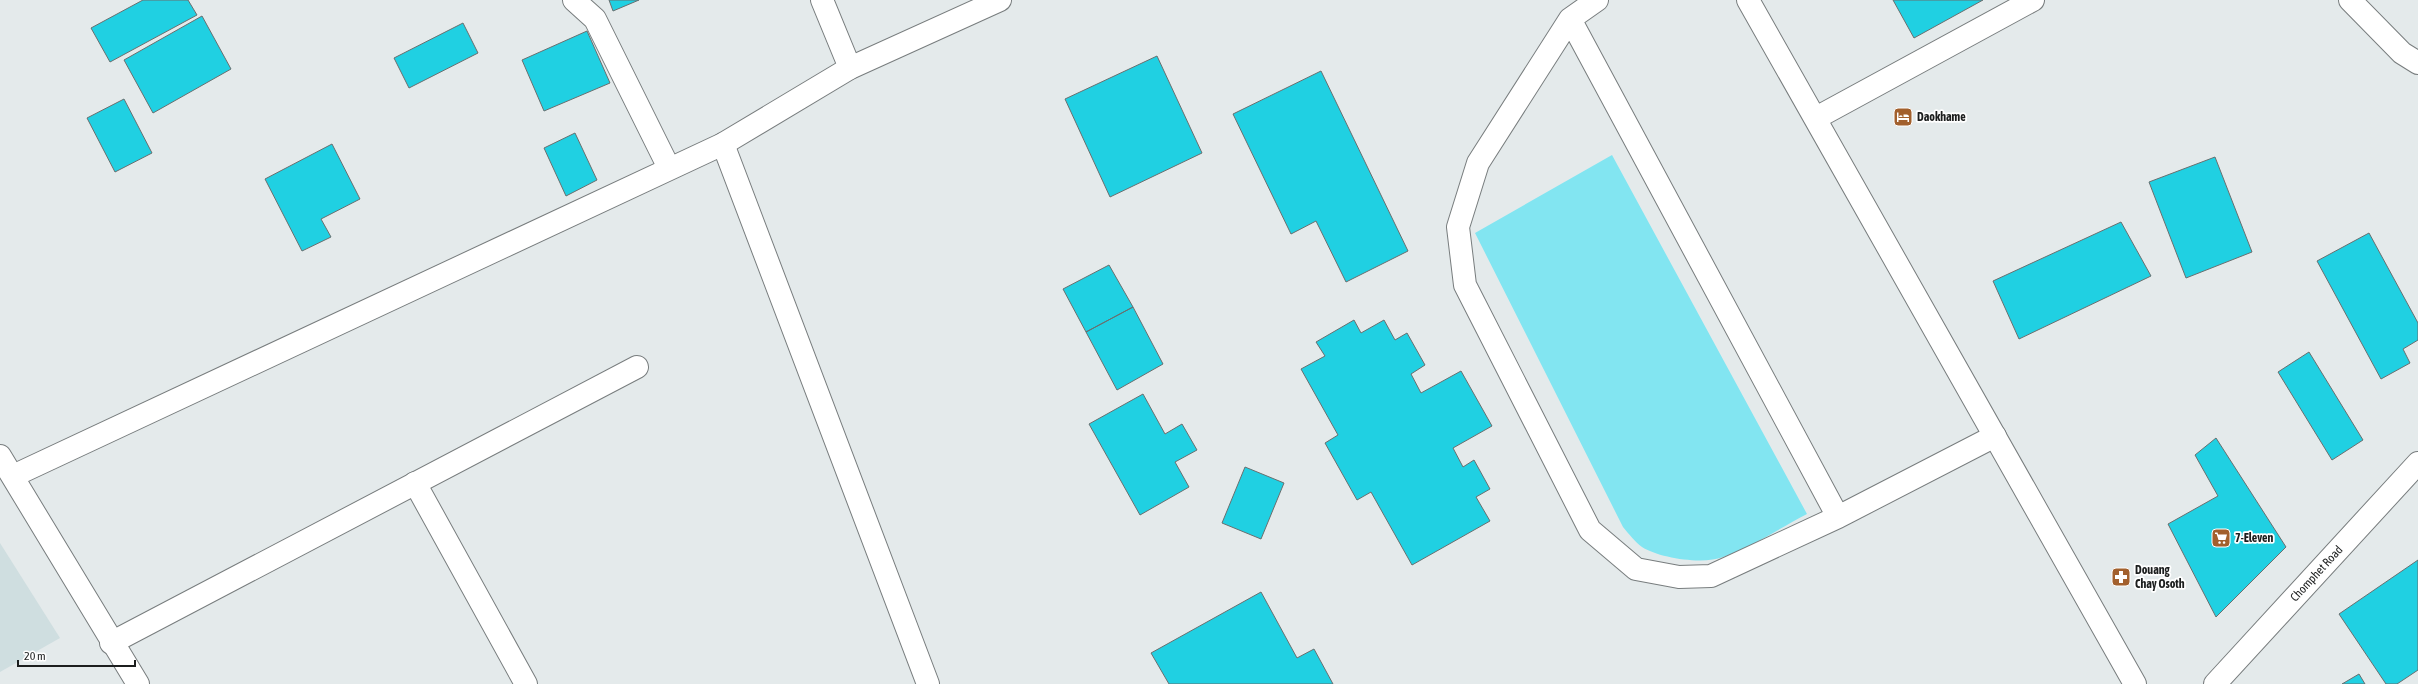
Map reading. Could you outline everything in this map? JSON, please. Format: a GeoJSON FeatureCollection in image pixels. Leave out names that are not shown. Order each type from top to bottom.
{"type":"FeatureCollection","features":[{"type":"Feature","properties":{"kind":"street"},"geometry":{"type":"LineString","coordinates":[[574,0],[595,19],[669,168]]}},
{"type":"Feature","properties":{"kind":"street"},"geometry":{"type":"LineString","coordinates":[[822,0],[850,68]]}},
{"type":"Feature","properties":{"kind":"street"},"geometry":{"type":"LineString","coordinates":[[14,476],[723,144],[850,68],[1000,0]]}},
{"type":"Feature","properties":{"kind":"street"},"geometry":{"type":"LineString","coordinates":[[1596,0],[1570,19],[1478,163],[1458,227],[1465,285],[1590,530],[1636,569],[1679,577],[1711,576],[1838,517],[1995,436]]}},
{"type":"Feature","properties":{"kind":"street"},"geometry":{"type":"LineString","coordinates":[[1748,0],[2135,684]]}},
{"type":"Feature","properties":{"kind":"street"},"geometry":{"type":"LineString","coordinates":[[1816,118],[2033,0]]}},
{"type":"Feature","properties":{"kind":"street"},"geometry":{"type":"LineString","coordinates":[[2350,0],[2402,53],[2418,63]]}},
{"type":"Feature","properties":{"kind":"street"},"geometry":{"type":"LineString","coordinates":[[1570,19],[1838,517]]}},
{"type":"Feature","properties":{"kind":"street"},"geometry":{"type":"LineString","coordinates":[[723,144],[928,684]]}},
{"type":"Feature","properties":{"kind":"street"},"geometry":{"type":"LineString","coordinates":[[111,643],[637,367]]}},
{"type":"Feature","properties":{"kind":"street"},"geometry":{"type":"LineString","coordinates":[[0,456],[14,476],[111,643],[138,684]]}},
{"type":"Feature","properties":{"kind":"street","name":"Chomphet Road"},"geometry":{"type":"LineString","coordinates":[[2215,684],[2418,463]]}},
{"type":"Feature","properties":{"kind":"street"},"geometry":{"type":"LineString","coordinates":[[415,483],[526,684]]}},
{"type":"Feature","properties":{"kind":"shaded area"},"geometry":{"type":"Polygon","coordinates":[[[1612,155],[1807,514],[1745,548],[1723,557],[1693,560],[1659,554],[1642,547],[1623,527],[1475,233],[1612,155]]]}},
{"type":"Feature","properties":{"kind":"shaded area"},"geometry":{"type":"Polygon","coordinates":[[[0,543],[60,638],[0,672],[0,543]]]}},
{"type":"Feature","properties":{"kind":"building"},"geometry":{"type":"Polygon","coordinates":[[[143,0],[188,0],[197,15],[110,62],[91,28],[143,0]]]}},
{"type":"Feature","properties":{"kind":"building"},"geometry":{"type":"Polygon","coordinates":[[[609,0],[639,0],[613,11],[609,0]]]}},
{"type":"Feature","properties":{"kind":"building"},"geometry":{"type":"Polygon","coordinates":[[[1893,0],[1983,0],[1914,38],[1893,0]]]}},
{"type":"Feature","properties":{"kind":"building"},"geometry":{"type":"Polygon","coordinates":[[[202,16],[231,69],[153,113],[124,60],[202,16]]]}},
{"type":"Feature","properties":{"kind":"building"},"geometry":{"type":"Polygon","coordinates":[[[463,23],[478,53],[409,88],[394,58],[463,23]]]}},
{"type":"Feature","properties":{"kind":"building"},"geometry":{"type":"Polygon","coordinates":[[[587,31],[610,83],[544,111],[522,60],[587,31]]]}},
{"type":"Feature","properties":{"kind":"building"},"geometry":{"type":"Polygon","coordinates":[[[1157,56],[1202,153],[1110,197],[1065,99],[1157,56]]]}},
{"type":"Feature","properties":{"kind":"building"},"geometry":{"type":"Polygon","coordinates":[[[1321,71],[1408,251],[1346,282],[1316,221],[1291,234],[1233,114],[1321,71]]]}},
{"type":"Feature","properties":{"kind":"building"},"geometry":{"type":"Polygon","coordinates":[[[124,99],[152,153],[115,172],[87,118],[124,99]]]}},
{"type":"Feature","properties":{"kind":"building"},"geometry":{"type":"Polygon","coordinates":[[[575,133],[597,180],[566,196],[544,148],[575,133]]]}},
{"type":"Feature","properties":{"kind":"building"},"geometry":{"type":"Polygon","coordinates":[[[332,144],[360,199],[321,219],[331,237],[302,251],[265,179],[332,144]]]}},
{"type":"Feature","properties":{"kind":"building"},"geometry":{"type":"Polygon","coordinates":[[[2215,157],[2252,252],[2186,278],[2149,182],[2215,157]]]}},
{"type":"Feature","properties":{"kind":"building"},"geometry":{"type":"Polygon","coordinates":[[[2121,222],[2151,276],[2019,339],[1993,281],[2121,222]]]}},
{"type":"Feature","properties":{"kind":"building"},"geometry":{"type":"Polygon","coordinates":[[[2369,233],[2418,323],[2418,340],[2403,349],[2410,363],[2381,379],[2317,261],[2369,233]]]}},
{"type":"Feature","properties":{"kind":"building"},"geometry":{"type":"Polygon","coordinates":[[[1109,265],[1133,307],[1086,332],[1063,289],[1109,265]]]}},
{"type":"Feature","properties":{"kind":"building"},"geometry":{"type":"Polygon","coordinates":[[[1133,307],[1163,364],[1117,390],[1086,332],[1133,307]]]}},
{"type":"Feature","properties":{"kind":"building"},"geometry":{"type":"Polygon","coordinates":[[[1354,320],[1361,333],[1384,320],[1395,340],[1407,333],[1425,365],[1411,374],[1421,393],[1461,371],[1492,426],[1453,448],[1463,467],[1474,460],[1490,489],[1476,497],[1490,521],[1412,565],[1371,492],[1357,500],[1325,443],[1338,435],[1301,369],[1325,356],[1316,342],[1354,320]]]}},
{"type":"Feature","properties":{"kind":"building"},"geometry":{"type":"Polygon","coordinates":[[[2309,352],[2363,440],[2332,460],[2278,372],[2309,352]]]}},
{"type":"Feature","properties":{"kind":"building"},"geometry":{"type":"Polygon","coordinates":[[[1143,394],[1165,434],[1182,424],[1197,450],[1175,462],[1189,487],[1140,515],[1089,424],[1143,394]]]}},
{"type":"Feature","properties":{"kind":"building"},"geometry":{"type":"Polygon","coordinates":[[[2216,438],[2286,547],[2216,617],[2168,524],[2218,496],[2195,455],[2216,438]]]}},
{"type":"Feature","properties":{"kind":"building"},"geometry":{"type":"Polygon","coordinates":[[[1245,467],[1284,483],[1261,539],[1222,523],[1245,467]]]}},
{"type":"Feature","properties":{"kind":"building"},"geometry":{"type":"Polygon","coordinates":[[[2418,560],[2418,670],[2397,684],[2386,684],[2339,614],[2418,560]]]}},
{"type":"Feature","properties":{"kind":"building"},"geometry":{"type":"Polygon","coordinates":[[[1261,592],[1297,658],[1314,649],[1333,684],[1169,684],[1151,653],[1261,592]]]}},
{"type":"Feature","properties":{"kind":"building"},"geometry":{"type":"Polygon","coordinates":[[[2359,674],[2365,684],[2342,684],[2359,674]]]}},
{"type":"Feature","properties":{"kind":"place","name":"Daokhame"},"geometry":{"type":"Point","coordinates":[1903,117]}},
{"type":"Feature","properties":{"kind":"place","name":"7-Eleven"},"geometry":{"type":"Point","coordinates":[2221,538]}},
{"type":"Feature","properties":{"kind":"place","name":"Douang Chay Osoth"},"geometry":{"type":"Point","coordinates":[2121,577]}}]}
